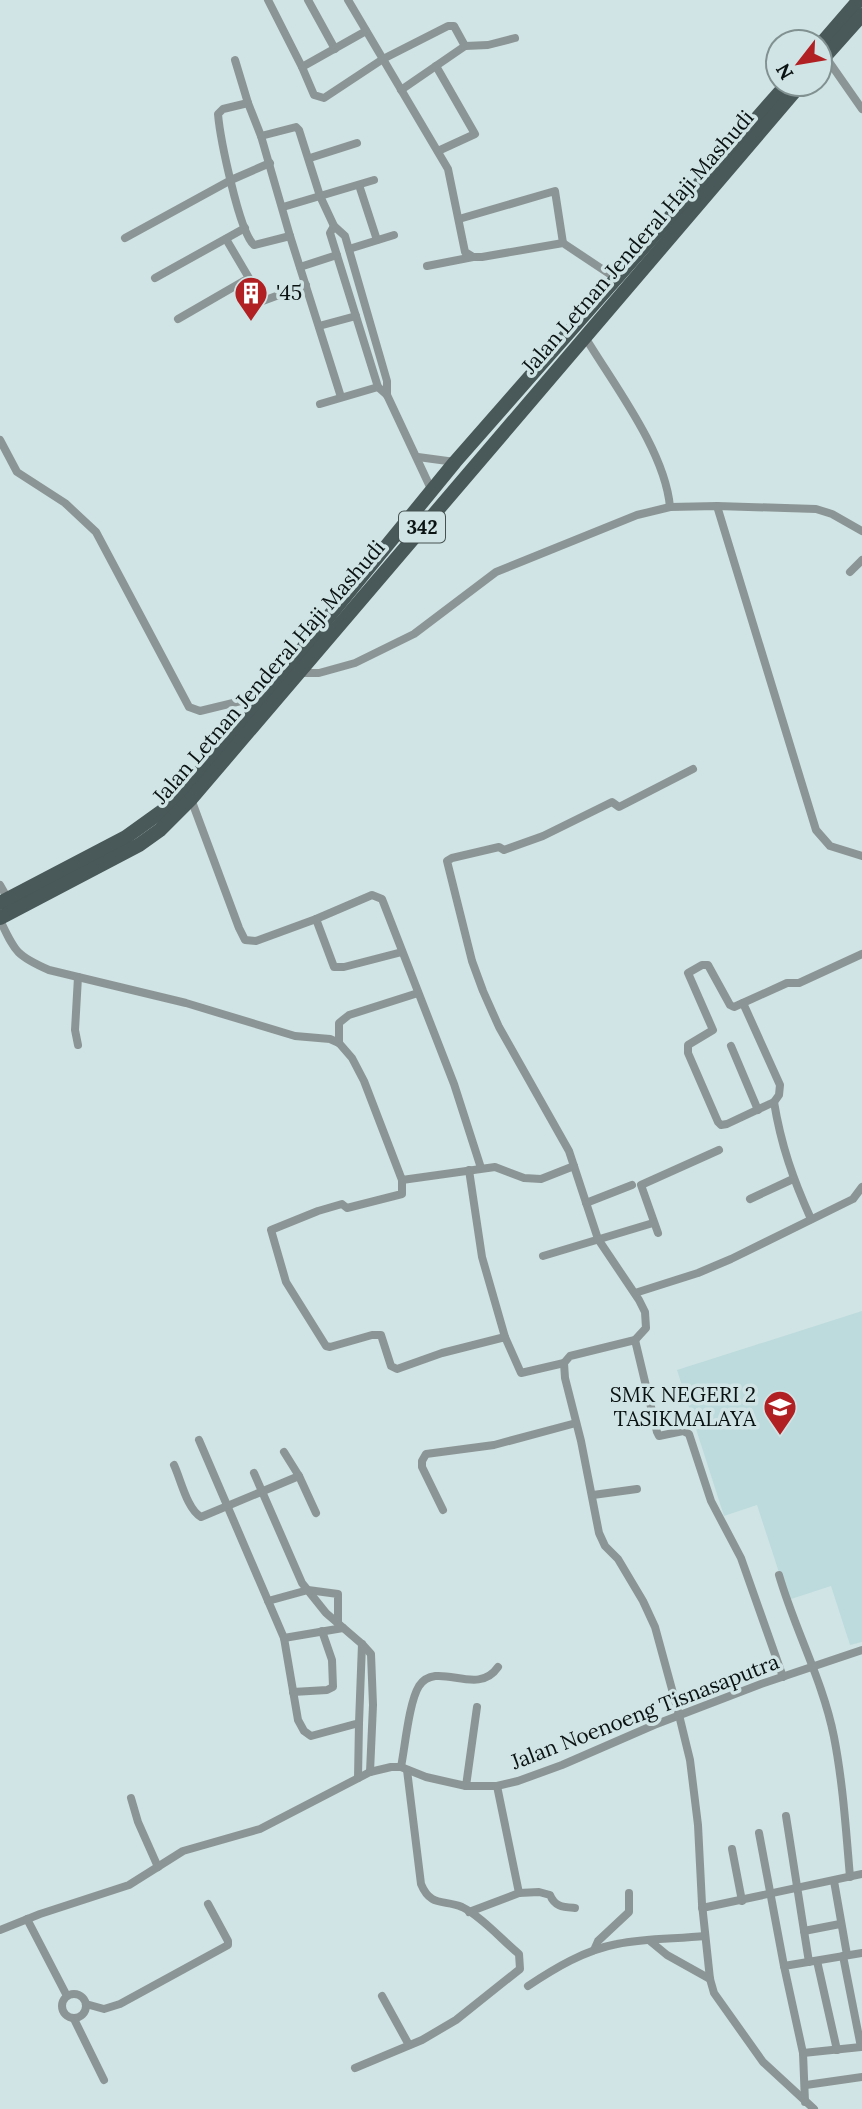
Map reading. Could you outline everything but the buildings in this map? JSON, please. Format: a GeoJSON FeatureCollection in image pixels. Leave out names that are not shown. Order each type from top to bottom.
{"type":"FeatureCollection","features":[{"type":"Feature","properties":{"kind":"main road"},"geometry":{"type":"LineString","coordinates":[[834,36],[859,0]]}},
{"type":"Feature","properties":{"kind":"main road"},"geometry":{"type":"LineString","coordinates":[[834,42],[862,15]]}},
{"type":"Feature","properties":{"kind":"main road","name":"Jalan Letnan Jenderal Haji Mashudi"},"geometry":{"type":"LineString","coordinates":[[0,919],[165,809],[228,740],[454,462],[775,98]]}},
{"type":"Feature","properties":{"kind":"main road","name":"Jalan Letnan Jenderal Haji Mashudi"},"geometry":{"type":"LineString","coordinates":[[4,901],[139,845],[160,830],[191,799],[789,98]]}},
{"type":"Feature","properties":{"kind":"street"},"geometry":{"type":"LineString","coordinates":[[268,0],[314,95],[324,98],[383,59],[448,26],[454,26],[465,46]]}},
{"type":"Feature","properties":{"kind":"street"},"geometry":{"type":"LineString","coordinates":[[308,0],[335,48]]}},
{"type":"Feature","properties":{"kind":"street"},"geometry":{"type":"LineString","coordinates":[[348,0],[448,169],[465,252],[473,257]]}},
{"type":"Feature","properties":{"kind":"street"},"geometry":{"type":"LineString","coordinates":[[302,67],[366,31]]}},
{"type":"Feature","properties":{"kind":"street"},"geometry":{"type":"LineString","coordinates":[[401,90],[465,46],[488,45],[515,38]]}},
{"type":"Feature","properties":{"kind":"street"},"geometry":{"type":"LineString","coordinates":[[235,60],[247,103],[270,163],[341,397]]}},
{"type":"Feature","properties":{"kind":"street"},"geometry":{"type":"LineString","coordinates":[[436,66],[475,134],[438,151]]}},
{"type":"Feature","properties":{"kind":"street"},"geometry":{"type":"LineString","coordinates":[[834,70],[862,109]]}},
{"type":"Feature","properties":{"kind":"street"},"geometry":{"type":"LineString","coordinates":[[247,103],[223,109],[218,114],[231,180],[245,228],[254,245],[290,236]]}},
{"type":"Feature","properties":{"kind":"street"},"geometry":{"type":"LineString","coordinates":[[261,136],[297,127],[310,158],[320,196],[334,226],[342,232],[349,249],[387,381],[387,395]]}},
{"type":"Feature","properties":{"kind":"street"},"geometry":{"type":"LineString","coordinates":[[310,158],[357,144]]}},
{"type":"Feature","properties":{"kind":"street"},"geometry":{"type":"LineString","coordinates":[[125,238],[231,180],[270,163]]}},
{"type":"Feature","properties":{"kind":"street"},"geometry":{"type":"LineString","coordinates":[[283,207],[374,180]]}},
{"type":"Feature","properties":{"kind":"street"},"geometry":{"type":"LineString","coordinates":[[359,185],[377,240]]}},
{"type":"Feature","properties":{"kind":"street"},"geometry":{"type":"LineString","coordinates":[[458,219],[555,191],[563,243]]}},
{"type":"Feature","properties":{"kind":"street"},"geometry":{"type":"LineString","coordinates":[[334,226],[330,233],[377,387],[387,395],[432,491]]}},
{"type":"Feature","properties":{"kind":"street"},"geometry":{"type":"LineString","coordinates":[[155,278],[245,228]]}},
{"type":"Feature","properties":{"kind":"street"},"geometry":{"type":"LineString","coordinates":[[349,249],[394,235]]}},
{"type":"Feature","properties":{"kind":"street"},"geometry":{"type":"LineString","coordinates":[[178,319],[248,278],[226,239]]}},
{"type":"Feature","properties":{"kind":"street"},"geometry":{"type":"LineString","coordinates":[[427,266],[563,243],[617,279]]}},
{"type":"Feature","properties":{"kind":"street"},"geometry":{"type":"LineString","coordinates":[[300,267],[337,255]]}},
{"type":"Feature","properties":{"kind":"street"},"geometry":{"type":"LineString","coordinates":[[260,302],[306,285]]}},
{"type":"Feature","properties":{"kind":"street"},"geometry":{"type":"LineString","coordinates":[[319,326],[356,316]]}},
{"type":"Feature","properties":{"kind":"street"},"geometry":{"type":"LineString","coordinates":[[585,337],[636,419],[661,468],[669,492],[670,507]]}},
{"type":"Feature","properties":{"kind":"street"},"geometry":{"type":"LineString","coordinates":[[320,404],[377,387]]}},
{"type":"Feature","properties":{"kind":"street"},"geometry":{"type":"LineString","coordinates":[[0,440],[17,472],[65,503],[96,532],[189,706],[200,710],[262,696]]}},
{"type":"Feature","properties":{"kind":"street"},"geometry":{"type":"LineString","coordinates":[[418,457],[454,462]]}},
{"type":"Feature","properties":{"kind":"street"},"geometry":{"type":"LineString","coordinates":[[717,506],[816,830],[830,846],[862,856]]}},
{"type":"Feature","properties":{"kind":"street"},"geometry":{"type":"LineString","coordinates":[[299,671],[319,673],[355,663],[414,634],[496,572],[637,515],[670,507],[817,509],[862,531]]}},
{"type":"Feature","properties":{"kind":"street"},"geometry":{"type":"LineString","coordinates":[[849,572],[862,560]]}},
{"type":"Feature","properties":{"kind":"street"},"geometry":{"type":"LineString","coordinates":[[469,1170],[482,1257],[505,1337],[520,1373],[564,1363],[570,1356],[635,1340],[646,1328],[645,1312],[598,1239],[569,1151],[499,1027],[483,991],[472,961],[447,861],[499,847],[504,850],[542,836],[612,802],[619,807],[693,769]]}},
{"type":"Feature","properties":{"kind":"street"},"geometry":{"type":"LineString","coordinates":[[191,799],[243,937],[251,942],[372,895],[379,896],[454,1084],[481,1168]]}},
{"type":"Feature","properties":{"kind":"street"},"geometry":{"type":"LineString","coordinates":[[0,885],[4,901]]}},
{"type":"Feature","properties":{"kind":"street"},"geometry":{"type":"LineString","coordinates":[[0,919],[11,945],[23,958],[49,970],[186,1003],[295,1036],[330,1039],[338,1043],[352,1058],[364,1081],[402,1180],[402,1194],[346,1208],[342,1204],[271,1230],[286,1282],[322,1341],[330,1347],[381,1335],[391,1366],[397,1369],[442,1353],[505,1337]]}},
{"type":"Feature","properties":{"kind":"street"},"geometry":{"type":"LineString","coordinates":[[316,919],[334,967],[344,967],[402,952]]}},
{"type":"Feature","properties":{"kind":"street"},"geometry":{"type":"LineString","coordinates":[[743,1003],[780,1084],[779,1095],[774,1102],[721,1125],[714,1116],[687,1047],[711,1032],[713,1027],[688,973],[708,965],[732,1006],[787,983],[799,983],[862,954]]}},
{"type":"Feature","properties":{"kind":"street"},"geometry":{"type":"LineString","coordinates":[[78,977],[75,1030],[78,1045]]}},
{"type":"Feature","properties":{"kind":"street"},"geometry":{"type":"LineString","coordinates":[[338,1043],[339,1023],[349,1015],[418,993]]}},
{"type":"Feature","properties":{"kind":"street"},"geometry":{"type":"LineString","coordinates":[[731,1046],[758,1110]]}},
{"type":"Feature","properties":{"kind":"street"},"geometry":{"type":"LineString","coordinates":[[774,1102],[780,1139],[793,1179],[811,1219]]}},
{"type":"Feature","properties":{"kind":"street"},"geometry":{"type":"LineString","coordinates":[[658,1233],[640,1188],[642,1184],[719,1150]]}},
{"type":"Feature","properties":{"kind":"street"},"geometry":{"type":"LineString","coordinates":[[402,1180],[495,1167],[533,1180],[574,1166]]}},
{"type":"Feature","properties":{"kind":"street"},"geometry":{"type":"LineString","coordinates":[[750,1199],[793,1179]]}},
{"type":"Feature","properties":{"kind":"street"},"geometry":{"type":"LineString","coordinates":[[586,1203],[632,1185]]}},
{"type":"Feature","properties":{"kind":"street"},"geometry":{"type":"LineString","coordinates":[[635,1293],[698,1273],[731,1259],[853,1199],[862,1187]]}},
{"type":"Feature","properties":{"kind":"street"},"geometry":{"type":"LineString","coordinates":[[543,1256],[653,1223]]}},
{"type":"Feature","properties":{"kind":"street"},"geometry":{"type":"LineString","coordinates":[[635,1340],[657,1432],[659,1436],[683,1431],[689,1434],[711,1501],[741,1558],[783,1677]]}},
{"type":"Feature","properties":{"kind":"street"},"geometry":{"type":"LineString","coordinates":[[564,1363],[565,1378],[602,1540],[618,1559],[655,1627],[690,1760],[710,1979],[721,2005],[763,2062],[814,2109]]}},
{"type":"Feature","properties":{"kind":"street"},"geometry":{"type":"LineString","coordinates":[[443,1510],[422,1467],[426,1454],[494,1445],[576,1423]]}},
{"type":"Feature","properties":{"kind":"street"},"geometry":{"type":"LineString","coordinates":[[199,1440],[284,1638],[300,1725],[311,1736],[359,1723]]}},
{"type":"Feature","properties":{"kind":"street"},"geometry":{"type":"LineString","coordinates":[[284,1452],[299,1476],[316,1513]]}},
{"type":"Feature","properties":{"kind":"street"},"geometry":{"type":"LineString","coordinates":[[174,1465],[196,1514],[201,1517],[299,1476]]}},
{"type":"Feature","properties":{"kind":"street"},"geometry":{"type":"LineString","coordinates":[[254,1473],[302,1583],[326,1613],[362,1644],[372,1660],[370,1772]]}},
{"type":"Feature","properties":{"kind":"street"},"geometry":{"type":"LineString","coordinates":[[593,1495],[637,1489]]}},
{"type":"Feature","properties":{"kind":"street"},"geometry":{"type":"LineString","coordinates":[[779,1574],[797,1632],[814,1666],[834,1737],[850,1877]]}},
{"type":"Feature","properties":{"kind":"street"},"geometry":{"type":"LineString","coordinates":[[268,1601],[307,1590],[338,1594],[341,1625]]}},
{"type":"Feature","properties":{"kind":"street"},"geometry":{"type":"LineString","coordinates":[[284,1638],[322,1632],[341,1625]]}},
{"type":"Feature","properties":{"kind":"street"},"geometry":{"type":"LineString","coordinates":[[293,1692],[327,1690],[333,1687],[332,1660],[322,1632]]}},
{"type":"Feature","properties":{"kind":"street"},"geometry":{"type":"LineString","coordinates":[[358,1778],[362,1644]]}},
{"type":"Feature","properties":{"kind":"street","name":"Jalan Noenoeng Tisnasaputra"},"geometry":{"type":"LineString","coordinates":[[0,1930],[129,1885],[191,1848],[260,1829],[370,1772],[391,1767],[404,1768],[466,1786],[497,1786],[562,1765],[679,1715],[862,1650]]}},
{"type":"Feature","properties":{"kind":"street"},"geometry":{"type":"LineString","coordinates":[[355,2068],[409,2045],[456,2020],[520,1969],[519,1954],[470,1912],[460,1906],[433,1900],[424,1892],[404,1768],[415,1695],[421,1683],[433,1676],[476,1681],[488,1677],[498,1667]]}},
{"type":"Feature","properties":{"kind":"street"},"geometry":{"type":"LineString","coordinates":[[360,1682],[373,1682]]}},
{"type":"Feature","properties":{"kind":"street"},"geometry":{"type":"LineString","coordinates":[[360,1705],[373,1705]]}},
{"type":"Feature","properties":{"kind":"street"},"geometry":{"type":"LineString","coordinates":[[466,1786],[477,1706]]}},
{"type":"Feature","properties":{"kind":"street"},"geometry":{"type":"LineString","coordinates":[[497,1786],[519,1893]]}},
{"type":"Feature","properties":{"kind":"street"},"geometry":{"type":"LineString","coordinates":[[131,1798],[138,1822],[158,1867]]}},
{"type":"Feature","properties":{"kind":"street"},"geometry":{"type":"LineString","coordinates":[[786,1816],[804,1931],[837,2050]]}},
{"type":"Feature","properties":{"kind":"street"},"geometry":{"type":"LineString","coordinates":[[759,1833],[803,2053],[806,2102]]}},
{"type":"Feature","properties":{"kind":"street"},"geometry":{"type":"LineString","coordinates":[[732,1849],[742,1901]]}},
{"type":"Feature","properties":{"kind":"street"},"geometry":{"type":"LineString","coordinates":[[702,1908],[862,1874]]}},
{"type":"Feature","properties":{"kind":"street"},"geometry":{"type":"LineString","coordinates":[[803,2053],[861,2047],[834,1881]]}},
{"type":"Feature","properties":{"kind":"street"},"geometry":{"type":"LineString","coordinates":[[470,1912],[519,1893],[539,1892],[550,1895],[553,1902],[560,1907],[576,1908]]}},
{"type":"Feature","properties":{"kind":"street"},"geometry":{"type":"LineString","coordinates":[[594,1950],[598,1941],[629,1912],[629,1893]]}},
{"type":"Feature","properties":{"kind":"street"},"geometry":{"type":"LineString","coordinates":[[104,2080],[74,2019],[64,2014],[63,2001],[67,1996],[79,1994],[86,2004],[104,2009],[120,2004],[228,1945],[208,1905]]}},
{"type":"Feature","properties":{"kind":"street"},"geometry":{"type":"LineString","coordinates":[[27,1919],[67,1996]]}},
{"type":"Feature","properties":{"kind":"street"},"geometry":{"type":"LineString","coordinates":[[804,1931],[840,1924]]}},
{"type":"Feature","properties":{"kind":"street"},"geometry":{"type":"LineString","coordinates":[[528,1986],[594,1950],[619,1944],[705,1936]]}},
{"type":"Feature","properties":{"kind":"street"},"geometry":{"type":"LineString","coordinates":[[650,1941],[667,1955],[710,1979]]}},
{"type":"Feature","properties":{"kind":"street"},"geometry":{"type":"LineString","coordinates":[[785,1966],[862,1952]]}},
{"type":"Feature","properties":{"kind":"street"},"geometry":{"type":"LineString","coordinates":[[382,1996],[409,2045]]}},
{"type":"Feature","properties":{"kind":"street"},"geometry":{"type":"LineString","coordinates":[[74,2019],[85,2013],[86,2004]]}},
{"type":"Feature","properties":{"kind":"street"},"geometry":{"type":"LineString","coordinates":[[806,2085],[862,2077]]}},
{"type":"Feature","properties":{"kind":"shaded area","name":"SMK NEGERI 2 TASIKMALAYA"},"geometry":{"type":"Polygon","coordinates":[[[862,1311],[862,1642],[850,1645],[831,1586],[788,1600],[757,1505],[724,1516],[677,1370],[862,1311]]]}},
{"type":"Feature","properties":{"kind":"place","name":"'45"},"geometry":{"type":"Point","coordinates":[251,323]}},
{"type":"Feature","properties":{"kind":"place","name":"SMK NEGERI 2 TASIKMALAYA"},"geometry":{"type":"Point","coordinates":[780,1437]}}]}
